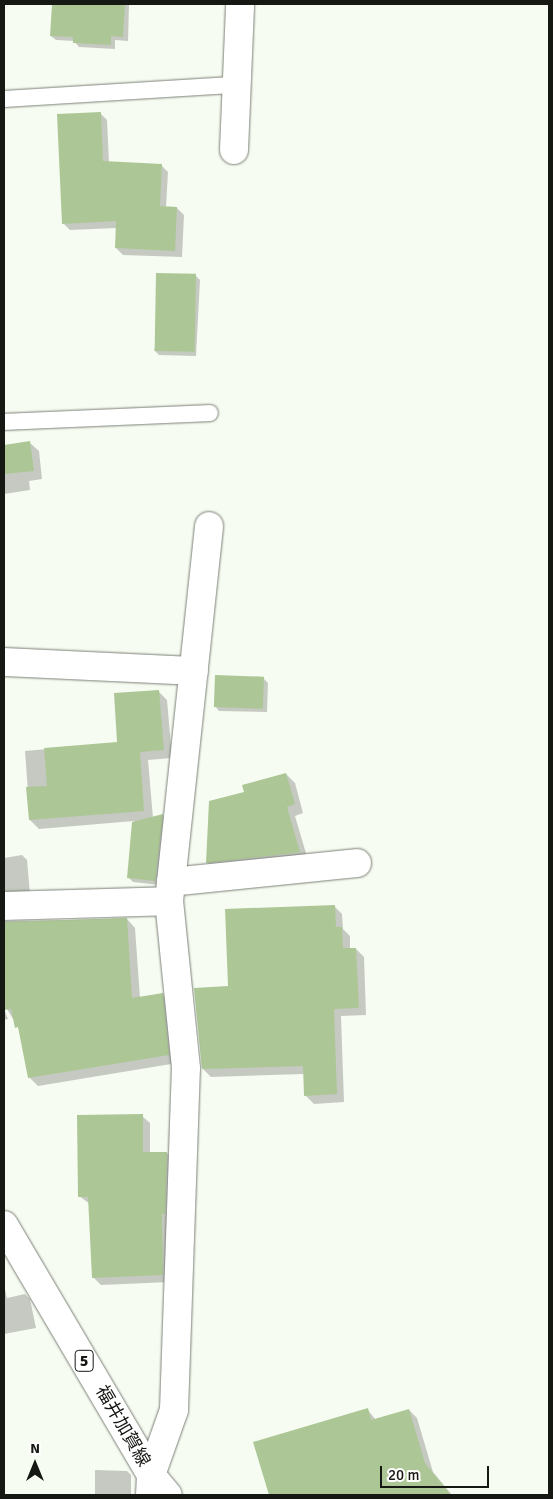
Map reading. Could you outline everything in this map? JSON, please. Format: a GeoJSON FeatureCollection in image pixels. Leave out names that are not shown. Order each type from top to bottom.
{"type":"FeatureCollection","features":[{"type":"Feature","properties":{"kind":"street"},"geometry":{"type":"LineString","coordinates":[[234,150],[240,4]]}},
{"type":"Feature","properties":{"kind":"street"},"geometry":{"type":"LineString","coordinates":[[156,1488],[174,1410],[186,1068],[170,891],[209,526]]}},
{"type":"Feature","properties":{"kind":"street"},"geometry":{"type":"LineString","coordinates":[[4,662],[194,671]]}},
{"type":"Feature","properties":{"kind":"street"},"geometry":{"type":"LineString","coordinates":[[4,906],[170,891],[358,862]]}},
{"type":"Feature","properties":{"kind":"street","name":"福井加賀線"},"geometry":{"type":"LineString","coordinates":[[4,1225],[156,1488]]}},
{"type":"Feature","properties":{"kind":"lane"},"geometry":{"type":"LineString","coordinates":[[4,99],[236,85]]}},
{"type":"Feature","properties":{"kind":"lane"},"geometry":{"type":"LineString","coordinates":[[4,422],[210,414]]}},
{"type":"Feature","properties":{"kind":"building"},"geometry":{"type":"Polygon","coordinates":[[[52,4],[125,4],[123,37],[111,36],[111,45],[73,43],[73,37],[50,36],[52,4]]]}},
{"type":"Feature","properties":{"kind":"building"},"geometry":{"type":"Polygon","coordinates":[[[101,112],[103,161],[162,164],[160,206],[177,207],[175,251],[115,248],[116,221],[62,224],[57,114],[101,112]]]}},
{"type":"Feature","properties":{"kind":"building"},"geometry":{"type":"Polygon","coordinates":[[[156,273],[196,274],[195,352],[155,351],[156,273]]]}},
{"type":"Feature","properties":{"kind":"building"},"geometry":{"type":"Polygon","coordinates":[[[30,441],[34,471],[4,474],[4,445],[30,441]]]}},
{"type":"Feature","properties":{"kind":"building"},"geometry":{"type":"Polygon","coordinates":[[[215,675],[264,677],[263,709],[214,707],[215,675]]]}},
{"type":"Feature","properties":{"kind":"building"},"geometry":{"type":"Polygon","coordinates":[[[159,690],[164,750],[140,752],[144,811],[29,820],[26,787],[47,786],[44,748],[117,742],[114,693],[159,690]]]}},
{"type":"Feature","properties":{"kind":"building"},"geometry":{"type":"Polygon","coordinates":[[[286,773],[295,804],[287,807],[300,852],[206,863],[209,801],[244,792],[242,785],[286,773]]]}},
{"type":"Feature","properties":{"kind":"building"},"geometry":{"type":"Polygon","coordinates":[[[163,814],[155,881],[127,878],[132,822],[163,814]]]}},
{"type":"Feature","properties":{"kind":"building"},"geometry":{"type":"Polygon","coordinates":[[[335,905],[336,927],[342,927],[343,948],[356,948],[359,1008],[334,1009],[337,1094],[304,1096],[303,1066],[202,1069],[194,988],[228,986],[225,909],[335,905]]]}},
{"type":"Feature","properties":{"kind":"building"},"geometry":{"type":"Polygon","coordinates":[[[127,918],[132,998],[163,993],[169,1055],[28,1078],[18,1027],[15,1028],[11,1009],[4,1010],[4,922],[127,918]]]}},
{"type":"Feature","properties":{"kind":"building"},"geometry":{"type":"Polygon","coordinates":[[[143,1114],[143,1152],[167,1152],[165,1214],[162,1214],[163,1275],[92,1278],[88,1197],[78,1197],[77,1115],[143,1114]]]}},
{"type":"Feature","properties":{"kind":"building"},"geometry":{"type":"Polygon","coordinates":[[[368,1408],[371,1420],[409,1409],[425,1463],[451,1495],[269,1495],[253,1442],[368,1408]]]}}]}
